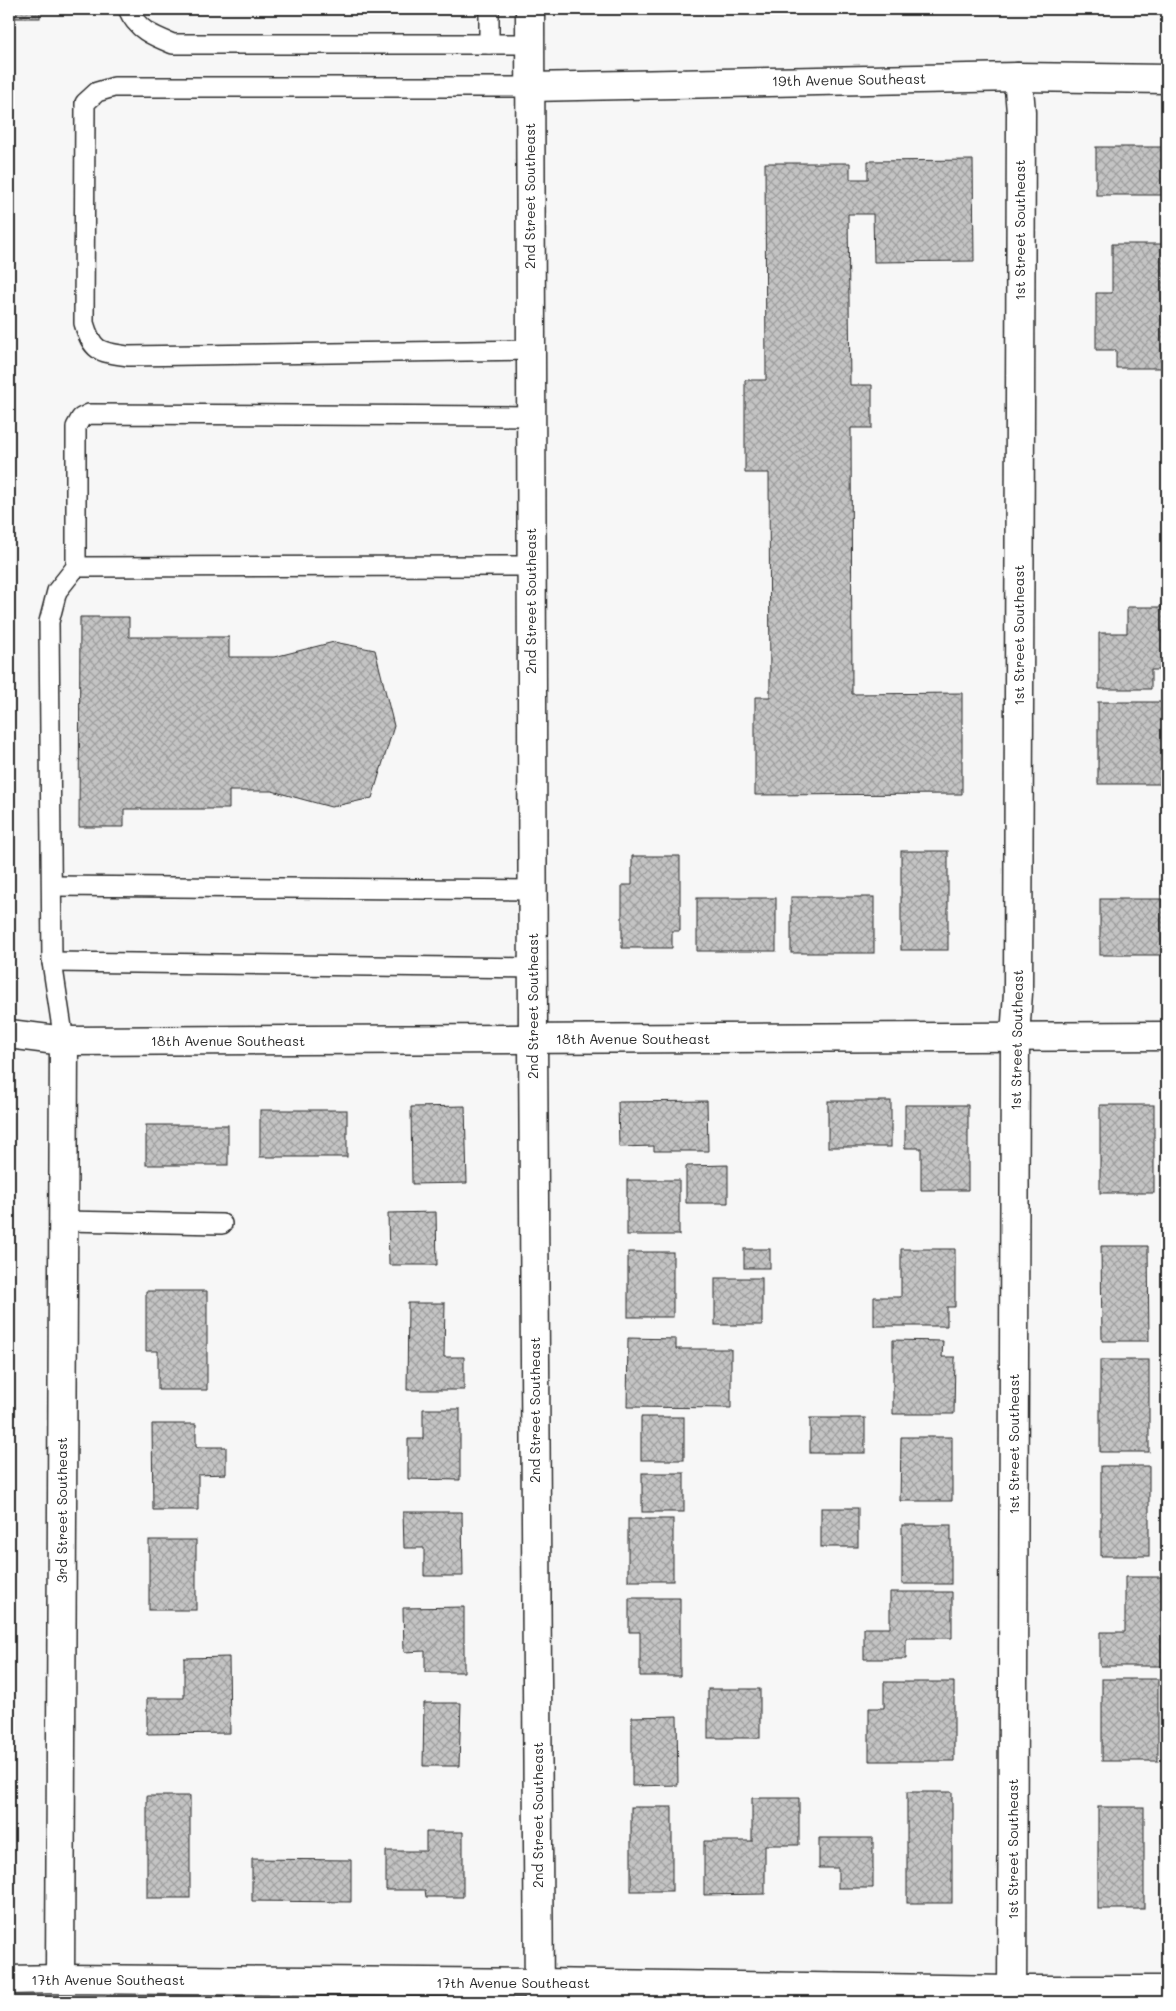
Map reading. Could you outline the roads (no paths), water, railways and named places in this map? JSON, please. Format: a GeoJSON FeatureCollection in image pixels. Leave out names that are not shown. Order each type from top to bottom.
{"type":"FeatureCollection","features":[{"type":"Feature","properties":{"kind":"street","name":"2nd Street Southeast"},"geometry":{"type":"LineString","coordinates":[[530,9],[533,1040],[539,1992]]}},
{"type":"Feature","properties":{"kind":"street","name":"19th Avenue Southeast"},"geometry":{"type":"LineString","coordinates":[[530,87],[1018,77],[1167,78]]}},
{"type":"Feature","properties":{"kind":"street","name":"1st Street Southeast"},"geometry":{"type":"LineString","coordinates":[[1012,1996],[1015,1036],[1018,983],[1020,112],[1018,77]]}},
{"type":"Feature","properties":{"kind":"street","name":"18th Avenue Southeast"},"geometry":{"type":"LineString","coordinates":[[9,1034],[64,1041],[1167,1036]]}},
{"type":"Feature","properties":{"kind":"street","name":"3rd Street Southeast"},"geometry":{"type":"LineString","coordinates":[[60,1979],[64,1041]]}},
{"type":"Feature","properties":{"kind":"street","name":"17th Avenue Southeast"},"geometry":{"type":"LineString","coordinates":[[9,1980],[60,1979],[539,1992],[1012,1996],[1167,1990]]}},
{"type":"Feature","properties":{"kind":"lane"},"geometry":{"type":"LineString","coordinates":[[128,9],[132,18],[151,36],[173,44],[530,44]]}},
{"type":"Feature","properties":{"kind":"lane"},"geometry":{"type":"LineString","coordinates":[[488,9],[489,44]]}},
{"type":"Feature","properties":{"kind":"lane"},"geometry":{"type":"LineString","coordinates":[[530,87],[114,87],[97,92],[85,103],[84,323],[90,342],[103,352],[129,356],[531,350]]}},
{"type":"Feature","properties":{"kind":"lane"},"geometry":{"type":"LineString","coordinates":[[64,1041],[52,962],[48,622],[57,591],[76,568],[76,427],[81,418],[89,414],[531,416]]}},
{"type":"Feature","properties":{"kind":"lane"},"geometry":{"type":"LineString","coordinates":[[76,568],[531,566]]}},
{"type":"Feature","properties":{"kind":"lane"},"geometry":{"type":"LineString","coordinates":[[52,886],[533,890]]}},
{"type":"Feature","properties":{"kind":"lane"},"geometry":{"type":"LineString","coordinates":[[52,962],[533,968]]}},
{"type":"Feature","properties":{"kind":"lane"},"geometry":{"type":"LineString","coordinates":[[63,1221],[222,1224]]}}]}
